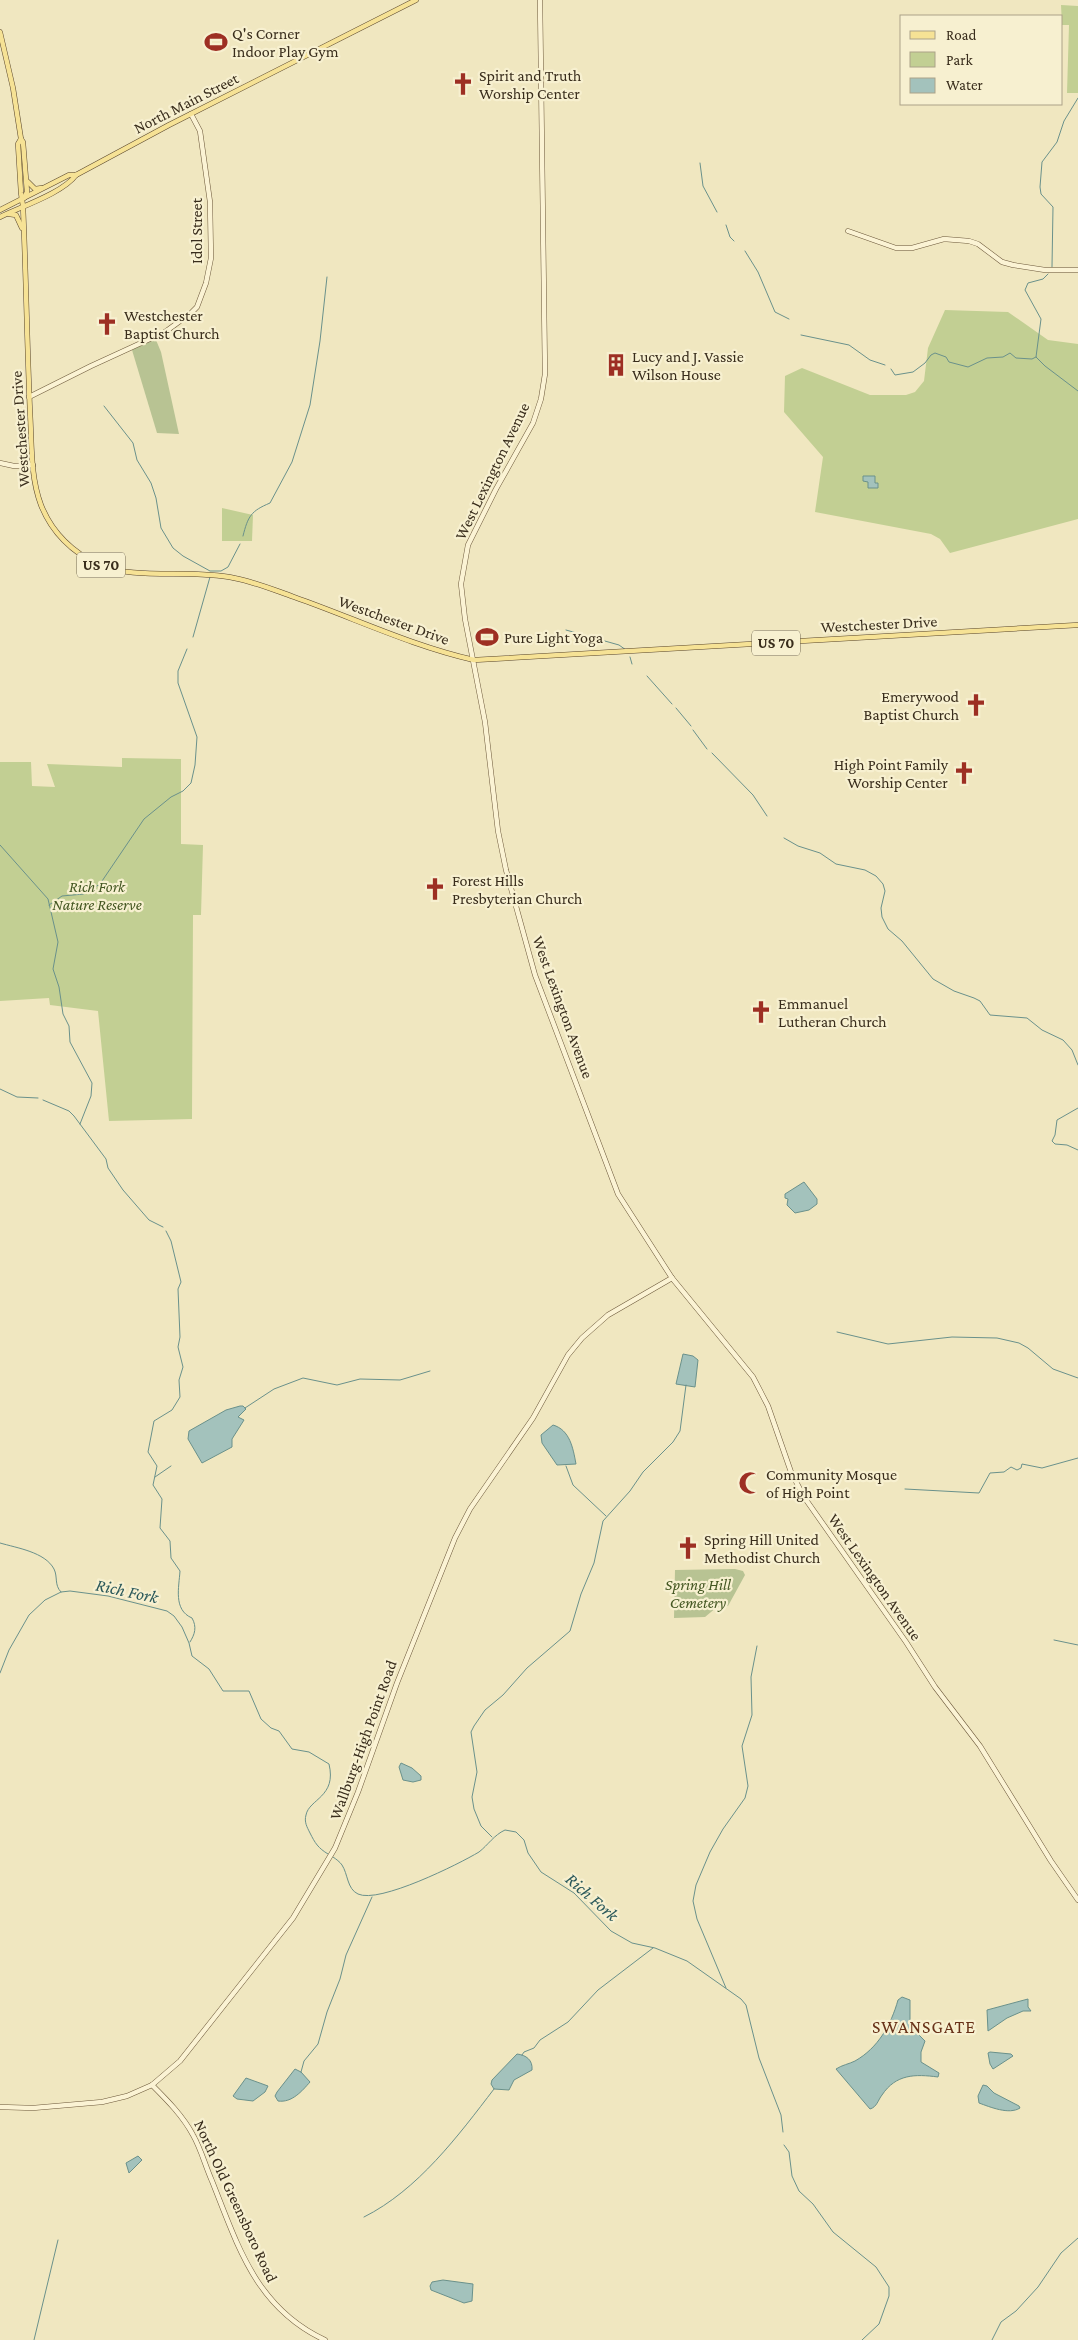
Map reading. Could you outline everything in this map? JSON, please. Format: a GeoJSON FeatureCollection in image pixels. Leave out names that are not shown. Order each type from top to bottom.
{"type":"FeatureCollection","features":[{"type":"Feature","properties":{"kind":"main road","name":"North Main Street"},"geometry":{"type":"LineString","coordinates":[[2,216],[71,181],[76,175],[191,114],[416,0]]}},
{"type":"Feature","properties":{"kind":"main road","name":"US 70"},"geometry":{"type":"LineString","coordinates":[[0,32],[13,88],[21,139],[24,142],[27,192],[23,200]]}},
{"type":"Feature","properties":{"kind":"main road","name":"US 70"},"geometry":{"type":"LineString","coordinates":[[21,139],[18,144],[23,200]]}},
{"type":"Feature","properties":{"kind":"main road"},"geometry":{"type":"LineString","coordinates":[[26,171],[30,185],[35,189],[44,188]]}},
{"type":"Feature","properties":{"kind":"main road","name":"North Main Street"},"geometry":{"type":"LineString","coordinates":[[0,210],[69,175],[76,175]]}},
{"type":"Feature","properties":{"kind":"main road","name":"Westchester Drive"},"geometry":{"type":"LineString","coordinates":[[23,200],[33,465],[38,496],[54,530],[64,542],[81,556],[101,566],[119,570],[199,573],[234,578],[295,597],[437,650],[474,660],[1078,626]]}},
{"type":"Feature","properties":{"kind":"main road"},"geometry":{"type":"LineString","coordinates":[[2,216],[14,214],[19,218],[24,240]]}},
{"type":"Feature","properties":{"kind":"street","name":"West Lexington Avenue"},"geometry":{"type":"LineString","coordinates":[[540,0],[545,374],[541,399],[533,423],[478,524],[464,563],[461,584],[503,858],[535,975],[618,1194],[672,1278],[753,1377],[768,1406],[791,1472],[804,1497],[906,1642],[935,1687],[980,1746],[1051,1861],[1078,1900]]}},
{"type":"Feature","properties":{"kind":"street","name":"Idol Street"},"geometry":{"type":"LineString","coordinates":[[30,397],[165,332],[192,313],[196,307],[206,283],[211,258],[210,202],[200,131],[191,114]]}},
{"type":"Feature","properties":{"kind":"street"},"geometry":{"type":"LineString","coordinates":[[848,231],[896,248],[912,248],[944,239],[969,241],[978,244],[1002,262],[1013,265],[1045,270],[1078,270]]}},
{"type":"Feature","properties":{"kind":"street"},"geometry":{"type":"LineString","coordinates":[[0,463],[14,466],[33,465]]}},
{"type":"Feature","properties":{"kind":"street","name":"Wallburg-High Point Road"},"geometry":{"type":"LineString","coordinates":[[0,2107],[33,2108],[102,2102],[127,2096],[152,2085],[180,2061],[293,1918],[319,1877],[338,1841],[358,1792],[397,1683],[455,1538],[470,1509],[532,1418],[568,1356],[593,1326],[608,1315],[672,1278]]}},
{"type":"Feature","properties":{"kind":"street","name":"North Old Greensboro Road"},"geometry":{"type":"LineString","coordinates":[[152,2085],[192,2133],[225,2215],[259,2285],[283,2314],[298,2326],[325,2340]]}},
{"type":"Feature","properties":{"kind":"green space"},"geometry":{"type":"Polygon","coordinates":[[[1061,5],[1078,6],[1078,93],[1067,93],[1069,25],[1063,25],[1061,5]]]}},
{"type":"Feature","properties":{"kind":"green space"},"geometry":{"type":"Polygon","coordinates":[[[945,310],[1008,312],[1048,340],[1078,344],[1078,519],[950,553],[940,539],[931,534],[815,512],[823,457],[784,412],[785,376],[802,368],[870,395],[906,395],[915,392],[924,381],[928,348],[945,310]]]}},
{"type":"Feature","properties":{"kind":"green space"},"geometry":{"type":"Polygon","coordinates":[[[156,340],[161,352],[179,434],[157,433],[132,350],[156,340]]]}},
{"type":"Feature","properties":{"kind":"green space"},"geometry":{"type":"Polygon","coordinates":[[[222,508],[253,515],[252,541],[222,541],[222,508]]]}},
{"type":"Feature","properties":{"kind":"green space","name":"Rich Fork Nature Reserve"},"geometry":{"type":"Polygon","coordinates":[[[122,758],[181,759],[181,844],[203,845],[201,915],[193,915],[192,1119],[109,1121],[98,1011],[50,1005],[49,998],[0,1001],[0,762],[31,762],[32,786],[55,787],[47,764],[122,767],[122,758]]]}},
{"type":"Feature","properties":{"kind":"green space","name":"Spring Hill Cemetery"},"geometry":{"type":"Polygon","coordinates":[[[735,1569],[743,1571],[745,1575],[728,1606],[717,1607],[705,1617],[674,1618],[675,1570],[735,1569]]]}},
{"type":"Feature","properties":{"kind":"water"},"geometry":{"type":"Polygon","coordinates":[[[863,476],[875,476],[875,483],[878,483],[878,488],[868,488],[868,482],[863,481],[863,476]]]}},
{"type":"Feature","properties":{"kind":"water"},"geometry":{"type":"Polygon","coordinates":[[[804,1182],[817,1199],[817,1204],[809,1210],[795,1213],[787,1205],[788,1199],[785,1198],[785,1194],[804,1182]]]}},
{"type":"Feature","properties":{"kind":"water"},"geometry":{"type":"Polygon","coordinates":[[[683,1354],[693,1356],[698,1360],[695,1387],[676,1384],[683,1354]]]}},
{"type":"Feature","properties":{"kind":"water"},"geometry":{"type":"Polygon","coordinates":[[[240,1406],[246,1409],[238,1417],[244,1420],[232,1439],[232,1447],[202,1463],[188,1439],[189,1431],[226,1410],[240,1406]]]}},
{"type":"Feature","properties":{"kind":"water"},"geometry":{"type":"Polygon","coordinates":[[[553,1425],[559,1427],[570,1440],[576,1464],[557,1465],[542,1443],[541,1435],[553,1425]]]}},
{"type":"Feature","properties":{"kind":"water"},"geometry":{"type":"Polygon","coordinates":[[[401,1763],[412,1768],[421,1776],[421,1780],[413,1782],[403,1780],[399,1767],[401,1763]]]}},
{"type":"Feature","properties":{"kind":"water"},"geometry":{"type":"Polygon","coordinates":[[[902,1997],[910,2000],[910,2026],[925,2041],[921,2052],[921,2062],[939,2073],[938,2077],[914,2076],[900,2079],[887,2088],[876,2105],[870,2109],[836,2069],[863,2056],[877,2043],[892,2018],[898,2000],[902,1997]]]}},
{"type":"Feature","properties":{"kind":"water"},"geometry":{"type":"Polygon","coordinates":[[[1028,1999],[1028,2007],[1031,2011],[1023,2011],[1007,2018],[988,2031],[987,2010],[1028,1999]]]}},
{"type":"Feature","properties":{"kind":"water"},"geometry":{"type":"Polygon","coordinates":[[[988,2053],[1011,2054],[1013,2056],[993,2069],[988,2053]]]}},
{"type":"Feature","properties":{"kind":"water"},"geometry":{"type":"Polygon","coordinates":[[[517,2054],[528,2059],[532,2070],[514,2080],[509,2090],[494,2089],[491,2084],[492,2080],[517,2054]]]}},
{"type":"Feature","properties":{"kind":"water"},"geometry":{"type":"Polygon","coordinates":[[[295,2069],[301,2072],[310,2082],[292,2098],[278,2101],[275,2096],[277,2092],[295,2069]]]}},
{"type":"Feature","properties":{"kind":"water"},"geometry":{"type":"Polygon","coordinates":[[[246,2078],[268,2086],[265,2092],[253,2101],[237,2099],[233,2096],[246,2078]]]}},
{"type":"Feature","properties":{"kind":"water"},"geometry":{"type":"Polygon","coordinates":[[[983,2085],[1020,2108],[1005,2111],[979,2103],[978,2096],[983,2085]]]}},
{"type":"Feature","properties":{"kind":"water"},"geometry":{"type":"Polygon","coordinates":[[[138,2156],[142,2160],[129,2173],[126,2163],[138,2156]]]}},
{"type":"Feature","properties":{"kind":"water"},"geometry":{"type":"Polygon","coordinates":[[[443,2280],[473,2284],[472,2301],[464,2303],[431,2290],[432,2282],[443,2280]]]}},
{"type":"Feature","properties":{"kind":"waterway"},"geometry":{"type":"LineString","coordinates":[[1052,267],[1053,207],[1041,194],[1042,162],[1057,142],[1064,121],[1078,98]]}},
{"type":"Feature","properties":{"kind":"waterway"},"geometry":{"type":"LineString","coordinates":[[700,163],[703,186],[717,212]]}},
{"type":"Feature","properties":{"kind":"waterway"},"geometry":{"type":"LineString","coordinates":[[726,225],[730,237],[734,241]]}},
{"type":"Feature","properties":{"kind":"waterway"},"geometry":{"type":"LineString","coordinates":[[745,251],[758,272],[775,312],[789,319]]}},
{"type":"Feature","properties":{"kind":"waterway"},"geometry":{"type":"LineString","coordinates":[[1048,274],[1043,279],[1028,283],[1025,290],[1041,319],[1036,357],[1078,391]]}},
{"type":"Feature","properties":{"kind":"waterway"},"geometry":{"type":"LineString","coordinates":[[243,536],[251,515],[270,503],[292,462],[310,405],[327,277]]}},
{"type":"Feature","properties":{"kind":"waterway"},"geometry":{"type":"LineString","coordinates":[[801,335],[849,345],[870,360],[885,365]]}},
{"type":"Feature","properties":{"kind":"waterway"},"geometry":{"type":"LineString","coordinates":[[891,369],[895,375],[913,372],[935,353],[946,357],[949,362],[968,367],[987,358],[1003,357],[1010,353],[1016,358],[1032,359],[1036,357]]}},
{"type":"Feature","properties":{"kind":"waterway"},"geometry":{"type":"LineString","coordinates":[[104,406],[133,443],[137,460],[151,483],[156,498],[161,528],[173,548],[183,556],[210,571],[221,571],[228,567],[240,544]]}},
{"type":"Feature","properties":{"kind":"waterway"},"geometry":{"type":"LineString","coordinates":[[193,637],[210,577]]}},
{"type":"Feature","properties":{"kind":"waterway"},"geometry":{"type":"LineString","coordinates":[[566,630],[619,645],[626,650]]}},
{"type":"Feature","properties":{"kind":"waterway"},"geometry":{"type":"LineString","coordinates":[[49,905],[62,896],[84,894],[100,884],[144,819],[191,783],[195,765],[197,737],[178,683],[178,671],[187,649]]}},
{"type":"Feature","properties":{"kind":"waterway"},"geometry":{"type":"LineString","coordinates":[[630,657],[632,664]]}},
{"type":"Feature","properties":{"kind":"waterway"},"geometry":{"type":"LineString","coordinates":[[647,676],[672,704]]}},
{"type":"Feature","properties":{"kind":"waterway"},"geometry":{"type":"LineString","coordinates":[[676,708],[691,726]]}},
{"type":"Feature","properties":{"kind":"waterway"},"geometry":{"type":"LineString","coordinates":[[693,730],[707,749]]}},
{"type":"Feature","properties":{"kind":"waterway"},"geometry":{"type":"LineString","coordinates":[[712,753],[753,795],[767,816]]}},
{"type":"Feature","properties":{"kind":"waterway"},"geometry":{"type":"LineString","coordinates":[[784,838],[798,846],[820,853],[836,864],[865,870],[876,876],[883,884],[885,891],[881,908],[882,917],[888,929],[902,941],[933,979],[954,991],[980,1001],[990,1015],[1027,1018],[1042,1030],[1063,1040],[1072,1050],[1078,1065]]}},
{"type":"Feature","properties":{"kind":"waterway"},"geometry":{"type":"LineString","coordinates":[[0,845],[48,899],[58,942],[53,969],[59,987],[63,1014],[69,1026],[70,1042],[92,1083],[91,1096],[80,1124]]}},
{"type":"Feature","properties":{"kind":"waterway"},"geometry":{"type":"LineString","coordinates":[[0,1089],[17,1097],[38,1098]]}},
{"type":"Feature","properties":{"kind":"waterway"},"geometry":{"type":"LineString","coordinates":[[43,1100],[69,1111],[74,1116],[106,1159],[108,1168],[123,1190],[149,1220],[163,1227]]}},
{"type":"Feature","properties":{"kind":"waterway"},"geometry":{"type":"LineString","coordinates":[[1078,1108],[1057,1120],[1055,1135],[1052,1141],[1055,1144],[1067,1145],[1078,1150]]}},
{"type":"Feature","properties":{"kind":"waterway"},"geometry":{"type":"LineString","coordinates":[[166,1231],[171,1241],[181,1282],[178,1289],[180,1337],[178,1347],[183,1367],[179,1380],[180,1397],[172,1410],[154,1421],[148,1452],[157,1466],[153,1485],[162,1499],[160,1528],[170,1541],[171,1558],[180,1571],[178,1597],[182,1610],[192,1618],[195,1627],[190,1642]]}},
{"type":"Feature","properties":{"kind":"waterway"},"geometry":{"type":"LineString","coordinates":[[837,1332],[888,1344],[952,1337],[997,1338],[1019,1343],[1053,1369],[1078,1378]]}},
{"type":"Feature","properties":{"kind":"waterway"},"geometry":{"type":"LineString","coordinates":[[245,1408],[274,1389],[303,1378],[337,1385],[360,1379],[400,1380],[430,1371]]}},
{"type":"Feature","properties":{"kind":"waterway"},"geometry":{"type":"LineString","coordinates":[[492,1837],[481,1826],[474,1809],[472,1797],[477,1772],[471,1732],[485,1710],[503,1695],[527,1668],[570,1631],[581,1594],[594,1563],[603,1521],[630,1491],[643,1472],[673,1442],[680,1431],[686,1385]]}},
{"type":"Feature","properties":{"kind":"waterway"},"geometry":{"type":"LineString","coordinates":[[905,1489],[979,1493],[990,1473],[1004,1472],[1011,1467],[1017,1470],[1021,1468],[1022,1464],[1042,1468],[1078,1458]]}},
{"type":"Feature","properties":{"kind":"waterway"},"geometry":{"type":"LineString","coordinates":[[155,1477],[171,1466]]}},
{"type":"Feature","properties":{"kind":"waterway"},"geometry":{"type":"LineString","coordinates":[[566,1466],[573,1485],[606,1516]]}},
{"type":"Feature","properties":{"kind":"waterway","name":"Rich Fork"},"geometry":{"type":"LineString","coordinates":[[0,1543],[44,1558],[54,1569],[61,1592]]}},
{"type":"Feature","properties":{"kind":"waterway","name":"Rich Fork"},"geometry":{"type":"LineString","coordinates":[[0,1673],[9,1650],[29,1615],[45,1600],[61,1592],[70,1591],[108,1596],[167,1611],[174,1616],[182,1627],[192,1656],[209,1669],[223,1691],[249,1691],[261,1719],[271,1728],[279,1731],[292,1749],[309,1752],[329,1764],[329,1784],[322,1796],[308,1810],[305,1820],[315,1842],[328,1854]]}},
{"type":"Feature","properties":{"kind":"waterway"},"geometry":{"type":"LineString","coordinates":[[1054,1640],[1078,1645]]}},
{"type":"Feature","properties":{"kind":"waterway"},"geometry":{"type":"LineString","coordinates":[[726,1988],[697,1919],[693,1901],[696,1885],[710,1852],[723,1829],[745,1798],[748,1786],[742,1746],[752,1715],[751,1677],[757,1646]]}},
{"type":"Feature","properties":{"kind":"waterway","name":"Rich Fork"},"geometry":{"type":"LineString","coordinates":[[333,1857],[342,1865],[354,1892],[368,1896],[419,1881],[479,1852],[501,1832],[505,1830],[516,1832],[524,1840],[528,1853],[541,1872],[574,1893],[611,1931],[632,1943],[655,1948],[687,1961],[741,1999],[746,2005],[759,2058],[781,2115],[783,2132]]}},
{"type":"Feature","properties":{"kind":"waterway"},"geometry":{"type":"LineString","coordinates":[[301,2072],[304,2061],[318,2044],[346,1955],[372,1897]]}},
{"type":"Feature","properties":{"kind":"waterway"},"geometry":{"type":"LineString","coordinates":[[522,2055],[524,2052],[534,2048],[540,2040],[568,2022],[598,1990],[653,1948]]}},
{"type":"Feature","properties":{"kind":"waterway"},"geometry":{"type":"LineString","coordinates":[[364,2217],[384,2206],[419,2177],[451,2143],[494,2089]]}},
{"type":"Feature","properties":{"kind":"waterway","name":"Rich Fork"},"geometry":{"type":"LineString","coordinates":[[784,2145],[789,2152],[792,2176],[799,2191],[813,2204],[833,2232],[876,2267],[889,2287],[889,2296],[879,2324],[862,2340]]}},
{"type":"Feature","properties":{"kind":"waterway"},"geometry":{"type":"LineString","coordinates":[[992,2340],[1001,2322],[1016,2311],[1038,2287],[1061,2253],[1078,2238]]}},
{"type":"Feature","properties":{"kind":"waterway"},"geometry":{"type":"LineString","coordinates":[[34,2340],[58,2240]]}},
{"type":"Feature","properties":{"kind":"place","name":"Q's Corner Indoor Play Gym"},"geometry":{"type":"Point","coordinates":[216,42]}},
{"type":"Feature","properties":{"kind":"place","name":"Spirit and Truth Worship Center"},"geometry":{"type":"Point","coordinates":[463,84]}},
{"type":"Feature","properties":{"kind":"place","name":"Westchester Baptist Church"},"geometry":{"type":"Point","coordinates":[107,324]}},
{"type":"Feature","properties":{"kind":"place","name":"Lucy and J. Vassie Wilson House"},"geometry":{"type":"Point","coordinates":[616,365]}},
{"type":"Feature","properties":{"kind":"place","name":"Pure Light Yoga"},"geometry":{"type":"Point","coordinates":[487,637]}},
{"type":"Feature","properties":{"kind":"place","name":"Emerywood Baptist Church"},"geometry":{"type":"Point","coordinates":[976,705]}},
{"type":"Feature","properties":{"kind":"place","name":"High Point Family Worship Center"},"geometry":{"type":"Point","coordinates":[964,773]}},
{"type":"Feature","properties":{"kind":"place","name":"Forest Hills Presbyterian Church"},"geometry":{"type":"Point","coordinates":[435,889]}},
{"type":"Feature","properties":{"kind":"place","name":"Emmanuel Lutheran Church"},"geometry":{"type":"Point","coordinates":[761,1012]}},
{"type":"Feature","properties":{"kind":"place","name":"Community Mosque of High Point"},"geometry":{"type":"Point","coordinates":[750,1483]}},
{"type":"Feature","properties":{"kind":"place","name":"Spring Hill United Methodist Church"},"geometry":{"type":"Point","coordinates":[688,1548]}},
{"type":"Feature","properties":{"kind":"district","name":"SWANSGATE"},"geometry":{"type":"Point","coordinates":[924,2027]}}]}
